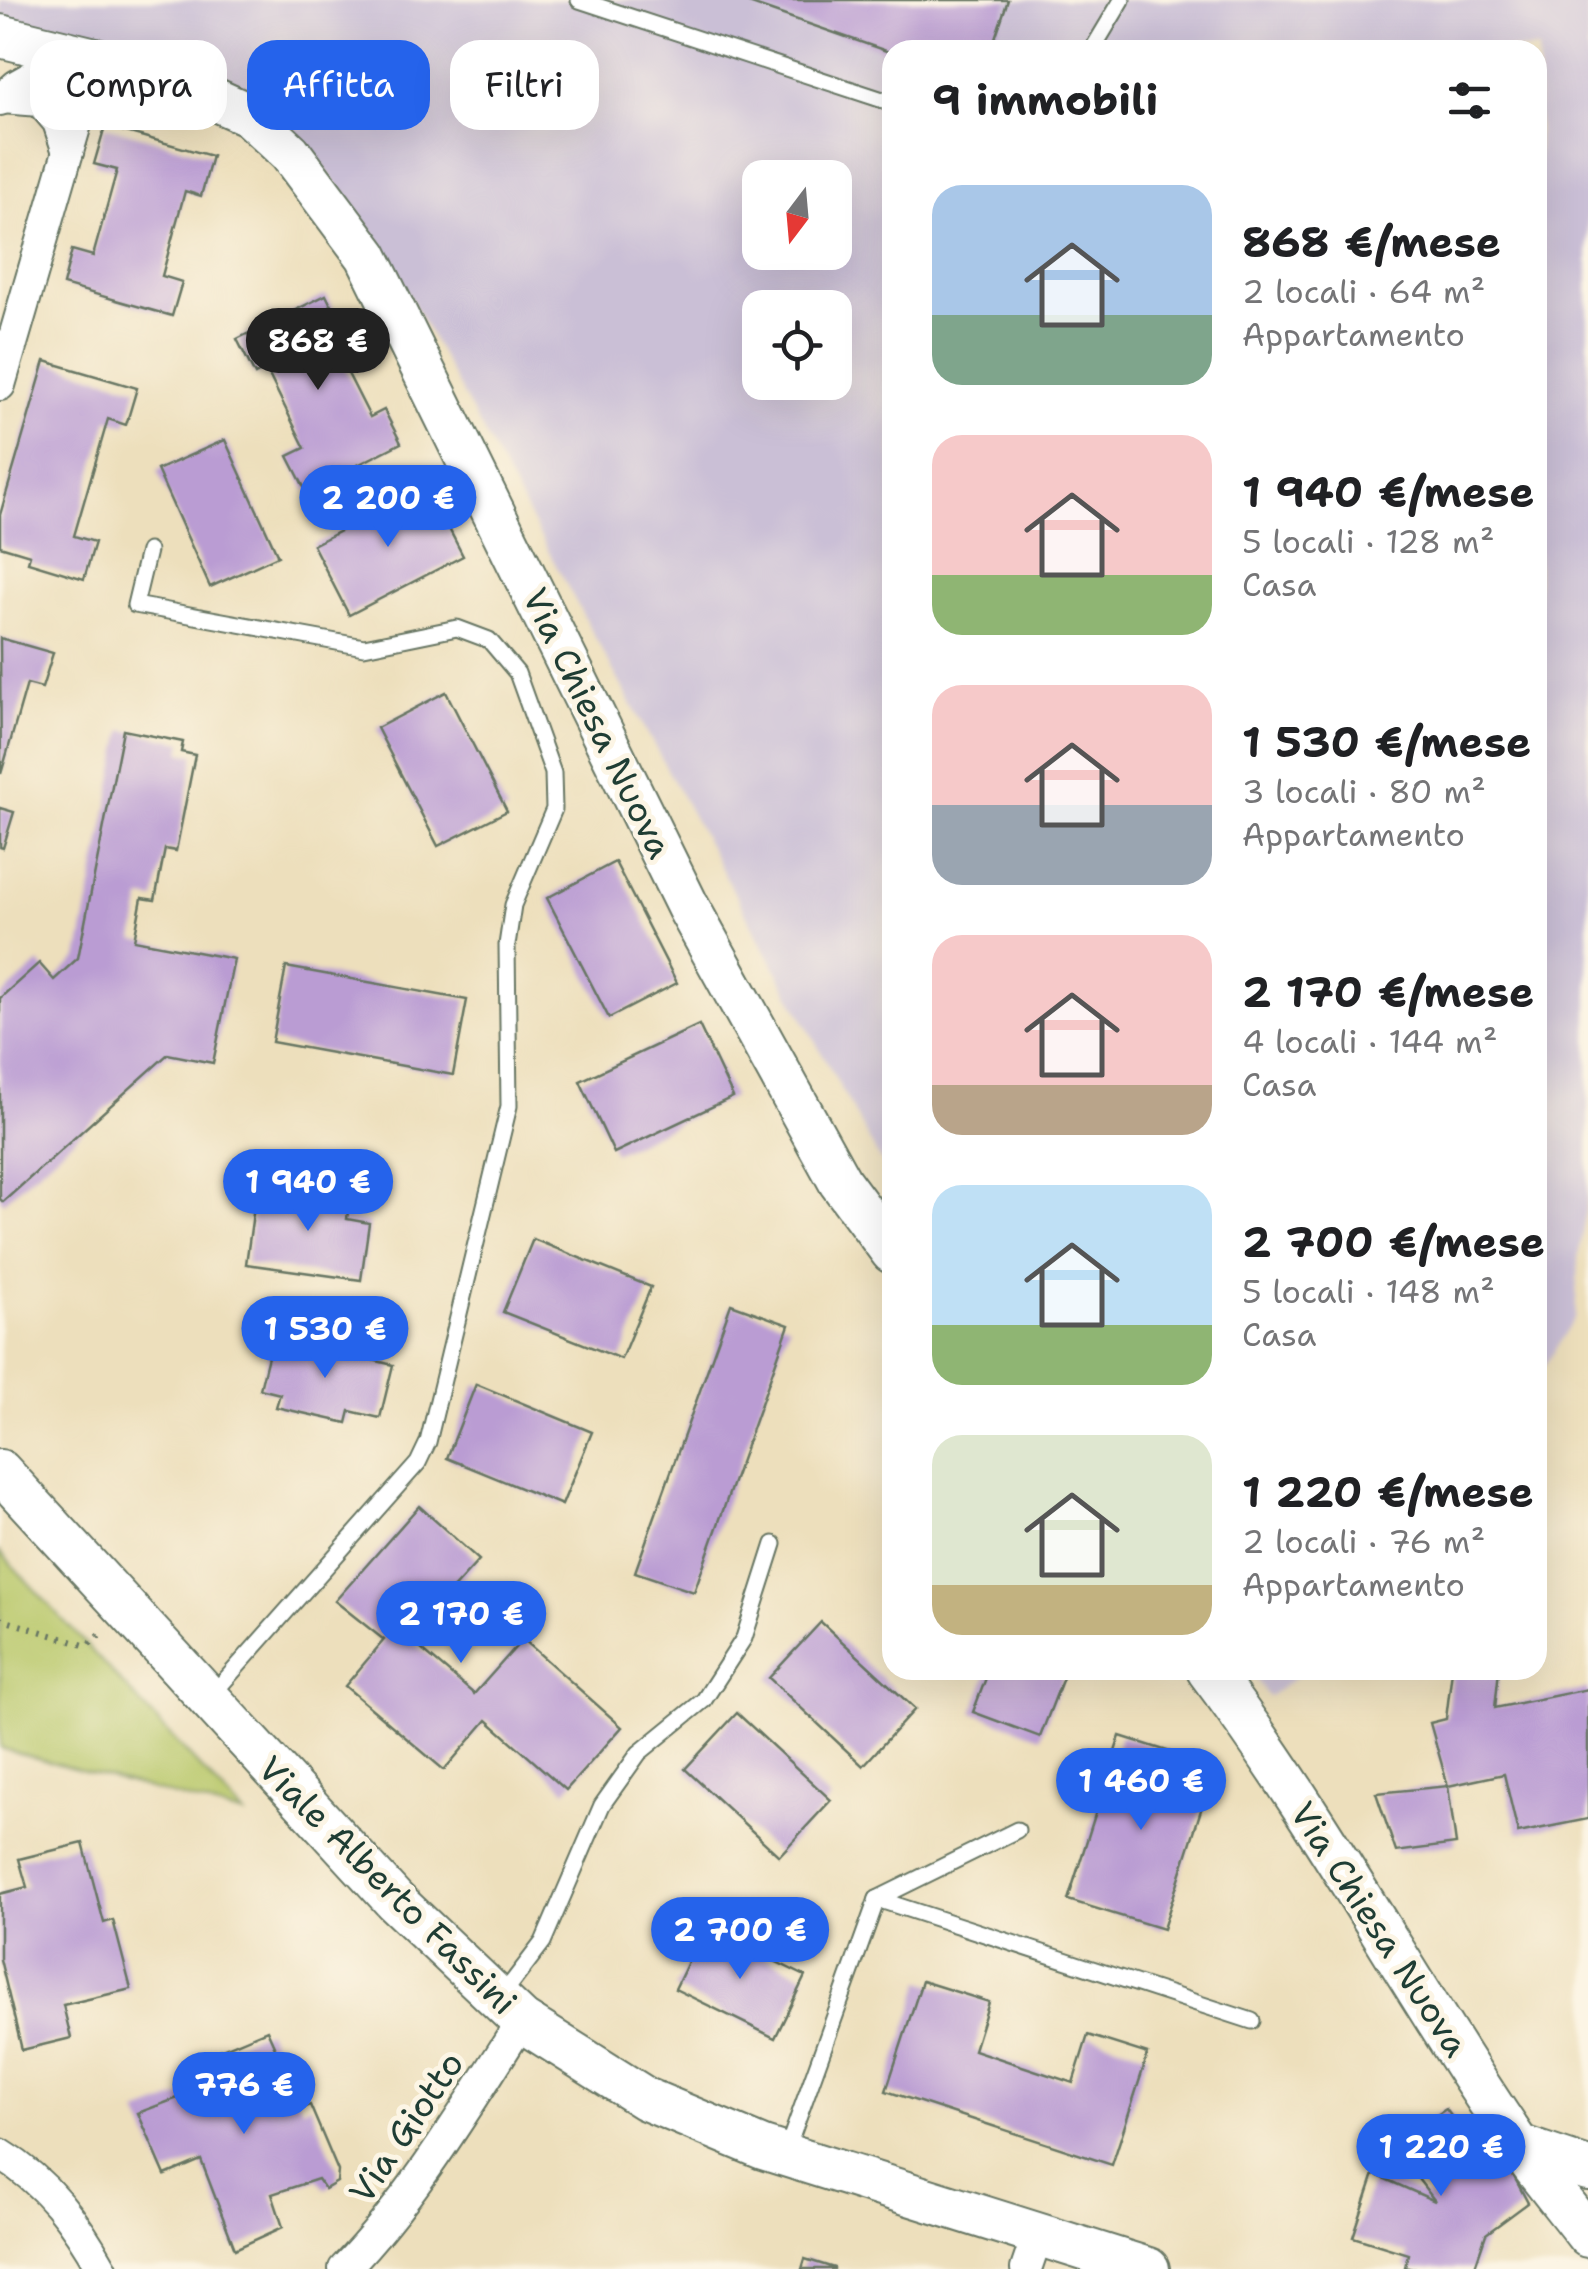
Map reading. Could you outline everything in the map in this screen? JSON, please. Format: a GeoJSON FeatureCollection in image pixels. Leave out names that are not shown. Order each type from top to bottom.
{"type":"FeatureCollection","features":[{"type":"Feature","properties":{"kind":"main road","name":"Via Chiesa Nuova"},"geometry":{"type":"LineString","coordinates":[[0,36],[30,43]]}},
{"type":"Feature","properties":{"kind":"main road","name":"Via Chiesa Nuova"},"geometry":{"type":"LineString","coordinates":[[227,105],[249,115],[290,153],[367,256],[688,907],[840,1182],[882,1239]]}},
{"type":"Feature","properties":{"kind":"main road","name":"Viale Alberto Fassini"},"geometry":{"type":"LineString","coordinates":[[0,1471],[395,1900],[510,2010],[646,2100],[1032,2252],[1148,2269]]}},
{"type":"Feature","properties":{"kind":"main road","name":"Via Chiesa Nuova"},"geometry":{"type":"LineString","coordinates":[[1216,1680],[1321,1835],[1519,2146],[1588,2236]]}},
{"type":"Feature","properties":{"kind":"main road"},"geometry":{"type":"LineString","coordinates":[[1519,2146],[1588,2169]]}},
{"type":"Feature","properties":{"kind":"street"},"geometry":{"type":"LineString","coordinates":[[1,99],[16,85],[30,79]]}},
{"type":"Feature","properties":{"kind":"street"},"geometry":{"type":"LineString","coordinates":[[1,99],[40,101],[58,122],[68,152]]}},
{"type":"Feature","properties":{"kind":"street"},"geometry":{"type":"LineString","coordinates":[[0,384],[72,130]]}},
{"type":"Feature","properties":{"kind":"street","name":"Via Giotto"},"geometry":{"type":"LineString","coordinates":[[344,2269],[417,2183],[510,2010]]}},
{"type":"Feature","properties":{"kind":"street"},"geometry":{"type":"LineString","coordinates":[[0,2154],[53,2197],[79,2226],[102,2269]]}},
{"type":"Feature","properties":{"kind":"lane"},"geometry":{"type":"LineString","coordinates":[[579,0],[882,99]]}},
{"type":"Feature","properties":{"kind":"lane"},"geometry":{"type":"LineString","coordinates":[[1098,40],[1122,0]]}},
{"type":"Feature","properties":{"kind":"lane"},"geometry":{"type":"LineString","coordinates":[[148,551],[135,605],[364,647],[456,628],[489,640],[517,673],[553,773],[554,808],[513,905],[509,932],[509,1106],[428,1442],[418,1463],[208,1699]]}},
{"type":"Feature","properties":{"kind":"lane"},"geometry":{"type":"LineString","coordinates":[[510,2010],[544,1942],[602,1805],[639,1753],[704,1700],[744,1638],[774,1544]]}},
{"type":"Feature","properties":{"kind":"lane"},"geometry":{"type":"LineString","coordinates":[[785,2155],[877,1899],[1017,1830]]}},
{"type":"Feature","properties":{"kind":"lane"},"geometry":{"type":"LineString","coordinates":[[877,1899],[1252,2021]]}},
{"type":"Feature","properties":{"kind":"path"},"geometry":{"type":"LineString","coordinates":[[0,1619],[87,1646],[128,1611]]}},
{"type":"Feature","properties":{"kind":"shaded area"},"geometry":{"type":"Polygon","coordinates":[[[0,0],[1588,0],[1588,1195],[1578,1258],[1575,1317],[1547,1362],[1547,40],[882,40],[882,1162],[382,246],[304,141],[277,130],[430,130],[430,40],[247,40],[247,118],[227,110],[227,40],[56,40],[0,17],[0,0]]]}},
{"type":"Feature","properties":{"kind":"shaded area"},"geometry":{"type":"Polygon","coordinates":[[[1256,1680],[1292,1680],[1268,1697],[1256,1680]]]}},
{"type":"Feature","properties":{"kind":"green space"},"geometry":{"type":"Polygon","coordinates":[[[0,1552],[244,1815],[0,1748],[0,1552]]]}},
{"type":"Feature","properties":{"kind":"building"},"geometry":{"type":"Polygon","coordinates":[[[740,0],[1008,0],[994,40],[882,40],[882,50],[740,0]]]}},
{"type":"Feature","properties":{"kind":"building"},"geometry":{"type":"Polygon","coordinates":[[[104,130],[119,130],[212,156],[201,196],[185,191],[162,276],[182,282],[172,316],[63,285],[72,250],[93,256],[117,170],[94,164],[104,130]]]}},
{"type":"Feature","properties":{"kind":"building"},"geometry":{"type":"Polygon","coordinates":[[[326,295],[344,331],[330,338],[370,417],[384,410],[401,443],[306,491],[288,456],[305,448],[266,369],[255,375],[237,339],[326,295]]]}},
{"type":"Feature","properties":{"kind":"building"},"geometry":{"type":"Polygon","coordinates":[[[45,361],[137,388],[126,425],[108,419],[74,536],[95,542],[84,579],[28,562],[30,555],[0,546],[0,515],[45,361]]]}},
{"type":"Feature","properties":{"kind":"building"},"geometry":{"type":"Polygon","coordinates":[[[225,440],[278,556],[210,587],[157,470],[225,440]]]}},
{"type":"Feature","properties":{"kind":"building"},"geometry":{"type":"Polygon","coordinates":[[[427,486],[463,556],[349,615],[313,545],[427,486]]]}},
{"type":"Feature","properties":{"kind":"building"},"geometry":{"type":"Polygon","coordinates":[[[0,638],[53,653],[42,688],[27,684],[1,774],[0,638]]]}},
{"type":"Feature","properties":{"kind":"building"},"geometry":{"type":"Polygon","coordinates":[[[446,692],[507,811],[438,846],[377,728],[446,692]]]}},
{"type":"Feature","properties":{"kind":"building"},"geometry":{"type":"Polygon","coordinates":[[[123,730],[183,742],[181,752],[195,755],[176,851],[165,849],[155,900],[142,898],[134,940],[234,959],[213,1063],[168,1054],[3,1202],[0,998],[39,963],[54,980],[78,958],[123,730]]]}},
{"type":"Feature","properties":{"kind":"building"},"geometry":{"type":"Polygon","coordinates":[[[0,808],[14,812],[3,848],[0,847],[0,808]]]}},
{"type":"Feature","properties":{"kind":"building"},"geometry":{"type":"Polygon","coordinates":[[[615,862],[677,983],[609,1018],[547,898],[615,862]]]}},
{"type":"Feature","properties":{"kind":"building"},"geometry":{"type":"Polygon","coordinates":[[[286,967],[467,1000],[453,1075],[272,1042],[286,967]]]}},
{"type":"Feature","properties":{"kind":"building"},"geometry":{"type":"Polygon","coordinates":[[[699,1025],[733,1097],[614,1153],[580,1081],[699,1025]]]}},
{"type":"Feature","properties":{"kind":"building"},"geometry":{"type":"Polygon","coordinates":[[[277,1184],[350,1194],[347,1219],[369,1223],[361,1280],[246,1264],[254,1206],[274,1209],[277,1184]]]}},
{"type":"Feature","properties":{"kind":"building"},"geometry":{"type":"Polygon","coordinates":[[[533,1239],[651,1287],[621,1359],[503,1312],[533,1239]]]}},
{"type":"Feature","properties":{"kind":"building"},"geometry":{"type":"Polygon","coordinates":[[[731,1304],[789,1325],[694,1592],[635,1572],[731,1304]]]}},
{"type":"Feature","properties":{"kind":"building"},"geometry":{"type":"Polygon","coordinates":[[[273,1336],[393,1365],[380,1418],[350,1411],[347,1423],[276,1407],[280,1394],[260,1389],[273,1336]]]}},
{"type":"Feature","properties":{"kind":"building"},"geometry":{"type":"Polygon","coordinates":[[[476,1384],[592,1432],[562,1505],[447,1458],[476,1384]]]}},
{"type":"Feature","properties":{"kind":"building"},"geometry":{"type":"Polygon","coordinates":[[[419,1506],[479,1560],[408,1638],[474,1694],[523,1639],[622,1727],[566,1790],[487,1720],[444,1770],[345,1686],[384,1640],[335,1601],[419,1506]]]}},
{"type":"Feature","properties":{"kind":"building"},"geometry":{"type":"Polygon","coordinates":[[[821,1622],[915,1709],[863,1766],[769,1678],[821,1622]]]}},
{"type":"Feature","properties":{"kind":"building"},"geometry":{"type":"Polygon","coordinates":[[[985,1680],[1062,1680],[1040,1737],[973,1712],[985,1680]]]}},
{"type":"Feature","properties":{"kind":"building"},"geometry":{"type":"Polygon","coordinates":[[[1451,1680],[1498,1680],[1495,1708],[1588,1689],[1588,1819],[1518,1833],[1504,1774],[1448,1786],[1430,1723],[1446,1719],[1451,1680]]]}},
{"type":"Feature","properties":{"kind":"building"},"geometry":{"type":"Polygon","coordinates":[[[737,1713],[831,1800],[779,1856],[685,1769],[737,1713]]]}},
{"type":"Feature","properties":{"kind":"building"},"geometry":{"type":"Polygon","coordinates":[[[1120,1736],[1215,1766],[1163,1929],[1068,1900],[1120,1736]]]}},
{"type":"Feature","properties":{"kind":"building"},"geometry":{"type":"Polygon","coordinates":[[[1448,1786],[1456,1844],[1396,1852],[1376,1793],[1448,1786]]]}},
{"type":"Feature","properties":{"kind":"building"},"geometry":{"type":"Polygon","coordinates":[[[83,1843],[104,1923],[113,1920],[131,1989],[63,2005],[71,2038],[22,2050],[0,1959],[0,1894],[27,1887],[19,1859],[83,1843]]]}},
{"type":"Feature","properties":{"kind":"building"},"geometry":{"type":"Polygon","coordinates":[[[705,1927],[805,1976],[775,2038],[675,1989],[705,1927]]]}},
{"type":"Feature","properties":{"kind":"building"},"geometry":{"type":"Polygon","coordinates":[[[922,1981],[989,2002],[974,2050],[1073,2083],[1088,2035],[1148,2054],[1112,2165],[886,2091],[922,1981]]]}},
{"type":"Feature","properties":{"kind":"building"},"geometry":{"type":"Polygon","coordinates":[[[267,2030],[302,2108],[310,2105],[338,2171],[337,2182],[325,2189],[318,2179],[272,2194],[283,2227],[235,2249],[201,2160],[165,2175],[138,2113],[220,2082],[205,2056],[267,2030]]]}},
{"type":"Feature","properties":{"kind":"building"},"geometry":{"type":"Polygon","coordinates":[[[1446,2109],[1480,2157],[1497,2145],[1528,2203],[1486,2234],[1474,2269],[1412,2269],[1405,2267],[1408,2254],[1353,2237],[1374,2174],[1435,2201],[1392,2145],[1446,2109]]]}},
{"type":"Feature","properties":{"kind":"building"},"geometry":{"type":"Polygon","coordinates":[[[805,2259],[834,2268],[834,2269],[802,2269],[805,2259]]]}}]}
